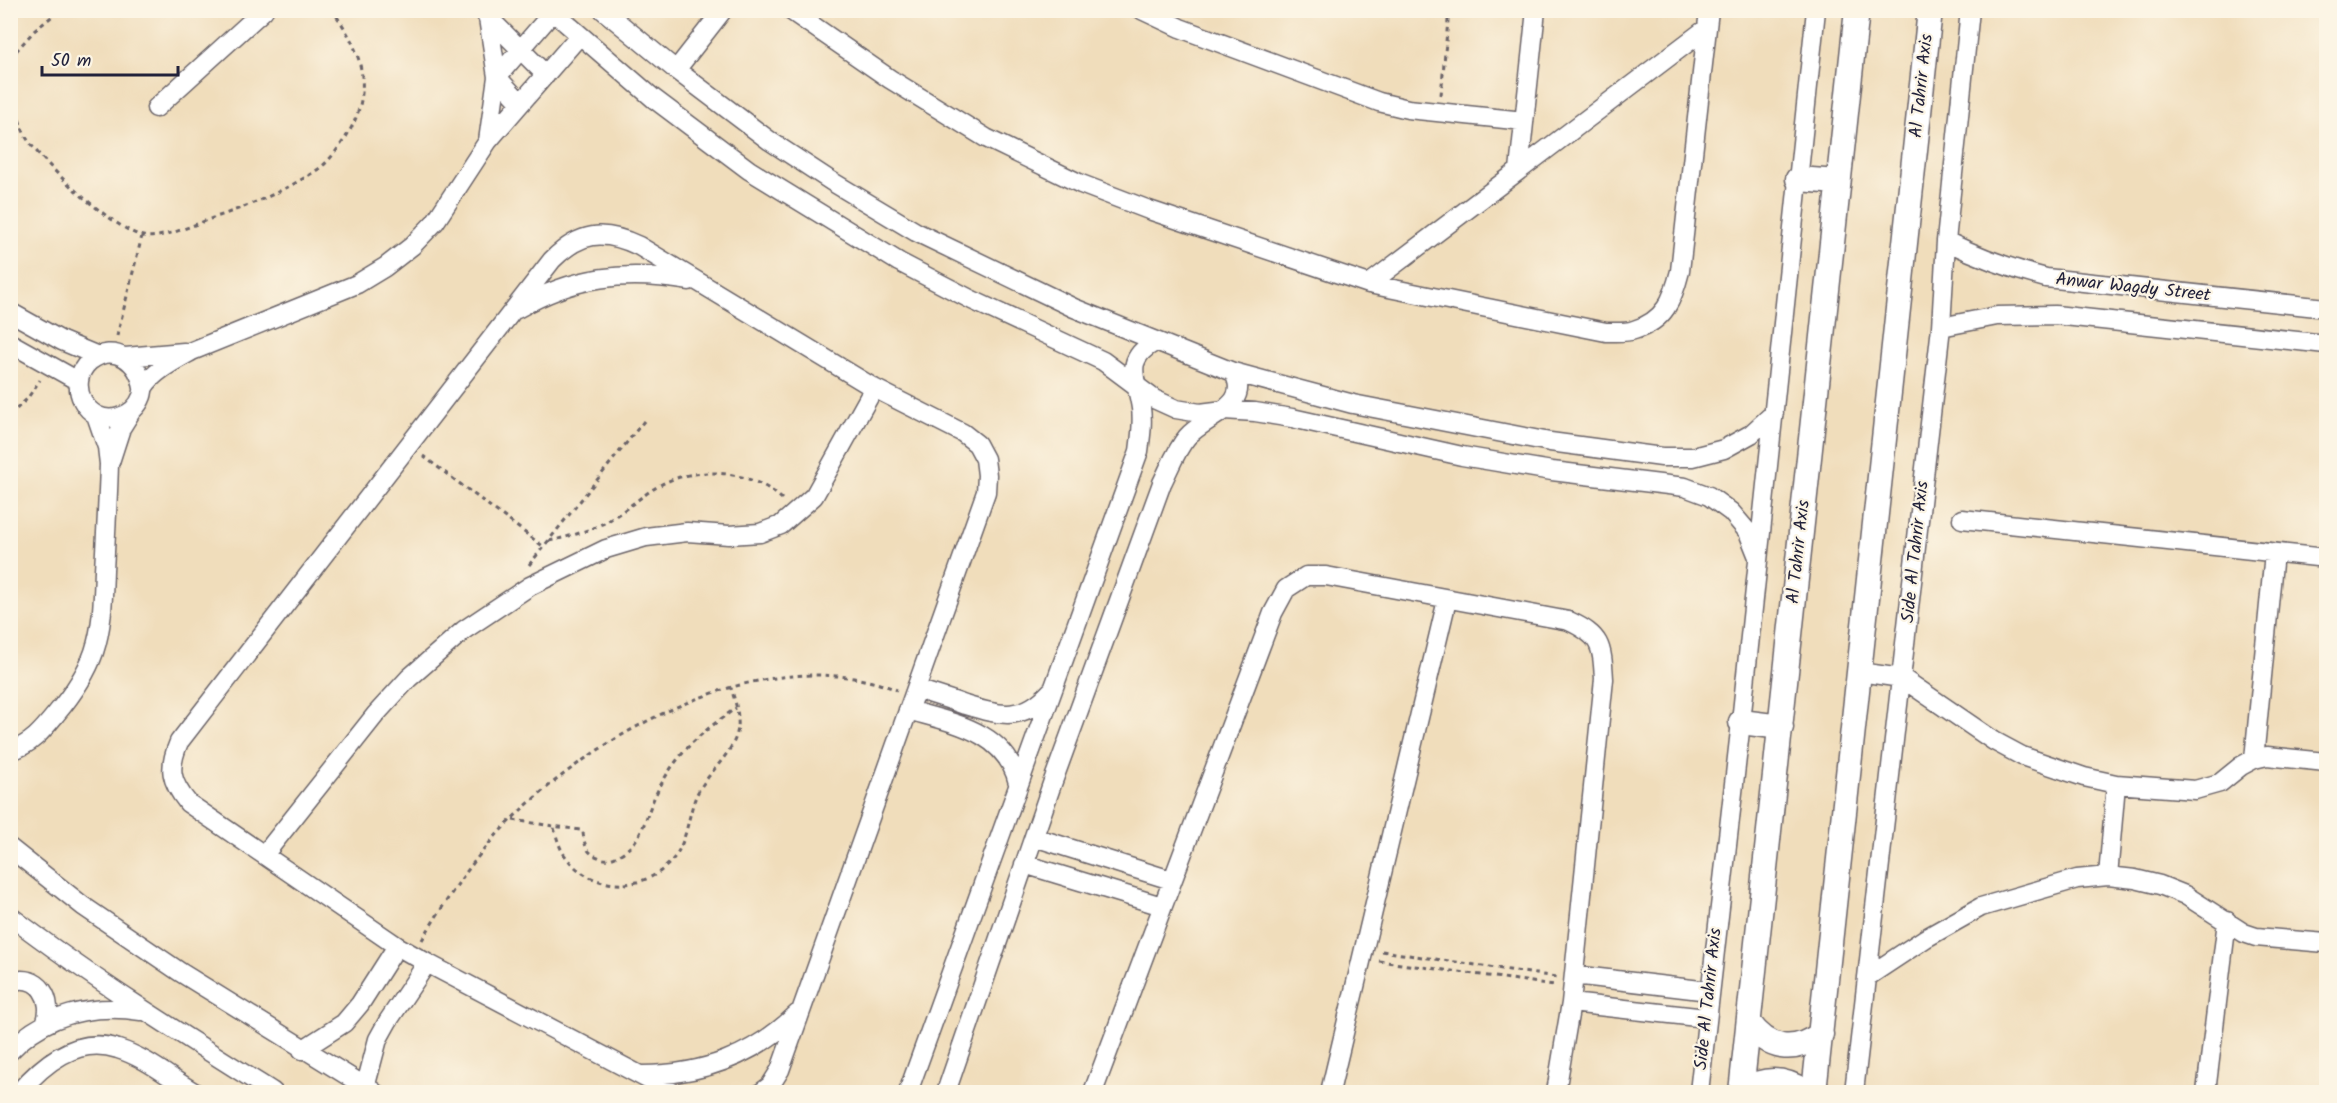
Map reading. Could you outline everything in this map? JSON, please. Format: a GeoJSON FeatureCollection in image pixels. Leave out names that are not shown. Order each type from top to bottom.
{"type":"FeatureCollection","features":[{"type":"Feature","properties":{"kind":"main road","name":"Al Tahrir Axis"},"geometry":{"type":"LineString","coordinates":[[1741,1092],[1857,10]]}},
{"type":"Feature","properties":{"kind":"main road","name":"Al Tahrir Axis"},"geometry":{"type":"LineString","coordinates":[[1815,1092],[1930,10]]}},
{"type":"Feature","properties":{"kind":"main road"},"geometry":{"type":"LineString","coordinates":[[1798,179],[1838,182]]}},
{"type":"Feature","properties":{"kind":"main road"},"geometry":{"type":"LineString","coordinates":[[1741,722],[1781,727]]}},
{"type":"Feature","properties":{"kind":"main road"},"geometry":{"type":"LineString","coordinates":[[1749,1023],[1763,1038],[1782,1047],[1796,1047],[1821,1034]]}},
{"type":"Feature","properties":{"kind":"main road"},"geometry":{"type":"LineString","coordinates":[[1741,1092],[1752,1084],[1766,1080],[1780,1080],[1804,1092]]}},
{"type":"Feature","properties":{"kind":"street"},"geometry":{"type":"LineString","coordinates":[[156,108],[264,10]]}},
{"type":"Feature","properties":{"kind":"street"},"geometry":{"type":"LineString","coordinates":[[603,10],[676,70],[770,141],[916,232],[1074,308],[1233,372],[1353,404],[1550,442],[1662,457],[1693,457],[1724,449],[1751,434],[1774,413]]}},
{"type":"Feature","properties":{"kind":"street"},"geometry":{"type":"LineString","coordinates":[[676,70],[723,10]]}},
{"type":"Feature","properties":{"kind":"street"},"geometry":{"type":"LineString","coordinates":[[790,10],[890,80],[986,138],[1081,184],[1149,210],[1369,284],[1606,332],[1633,331],[1657,318],[1674,297],[1680,271],[1708,19]]}},
{"type":"Feature","properties":{"kind":"street"},"geometry":{"type":"LineString","coordinates":[[1142,10],[1179,28],[1353,93],[1408,109],[1524,121]]}},
{"type":"Feature","properties":{"kind":"street"},"geometry":{"type":"LineString","coordinates":[[1519,170],[1536,10]]}},
{"type":"Feature","properties":{"kind":"street","name":"Side Al Tahrir Axis"},"geometry":{"type":"LineString","coordinates":[[1699,1092],[1741,722],[1816,10]]}},
{"type":"Feature","properties":{"kind":"street","name":"Side Al Tahrir Axis"},"geometry":{"type":"LineString","coordinates":[[1854,1092],[1941,327],[1946,241],[1970,10]]}},
{"type":"Feature","properties":{"kind":"street"},"geometry":{"type":"LineString","coordinates":[[497,77],[552,11],[653,98],[749,170],[813,211],[899,262],[972,300],[1095,357],[1154,399],[1176,409],[1200,412],[1224,410],[1292,418],[1462,456],[1552,471],[1685,487],[1709,496],[1731,512],[1748,532],[1758,557]]}},
{"type":"Feature","properties":{"kind":"street"},"geometry":{"type":"LineString","coordinates":[[485,14],[546,75]]}},
{"type":"Feature","properties":{"kind":"street"},"geometry":{"type":"LineString","coordinates":[[485,14],[497,77],[488,141]]}},
{"type":"Feature","properties":{"kind":"street"},"geometry":{"type":"LineString","coordinates":[[1369,284],[1519,170],[1708,19]]}},
{"type":"Feature","properties":{"kind":"street"},"geometry":{"type":"LineString","coordinates":[[143,387],[158,373],[192,351],[326,298],[357,284],[385,267],[435,222],[488,141],[579,36]]}},
{"type":"Feature","properties":{"kind":"street"},"geometry":{"type":"LineString","coordinates":[[497,77],[521,103]]}},
{"type":"Feature","properties":{"kind":"street"},"geometry":{"type":"LineString","coordinates":[[672,1092],[412,954],[188,803],[177,790],[172,774],[172,757],[179,742],[552,260],[566,246],[583,237],[602,235],[621,237],[874,388],[963,433],[977,444],[984,459],[987,475],[986,492],[802,1010],[780,1070],[770,1086],[762,1092]]}},
{"type":"Feature","properties":{"kind":"street","name":"Anwar Wagdy Street"},"geometry":{"type":"LineString","coordinates":[[1946,241],[1989,261],[2046,278],[2326,308]]}},
{"type":"Feature","properties":{"kind":"street"},"geometry":{"type":"LineString","coordinates":[[510,313],[536,298],[597,278],[644,275],[700,283]]}},
{"type":"Feature","properties":{"kind":"street"},"geometry":{"type":"LineString","coordinates":[[10,312],[62,341],[112,356],[139,370],[143,387],[138,405],[131,412],[118,437],[109,464]]}},
{"type":"Feature","properties":{"kind":"street","name":"Anwar Wagdy Street"},"geometry":{"type":"LineString","coordinates":[[1941,327],[1997,316],[2055,315],[2326,344]]}},
{"type":"Feature","properties":{"kind":"street"},"geometry":{"type":"LineString","coordinates":[[908,1092],[1139,451],[1142,431],[1133,375],[1134,364],[1146,347],[1155,342]]}},
{"type":"Feature","properties":{"kind":"street"},"geometry":{"type":"LineString","coordinates":[[10,343],[78,381]]}},
{"type":"Feature","properties":{"kind":"street"},"geometry":{"type":"LineString","coordinates":[[10,751],[28,743],[42,731],[72,694],[85,673],[94,651],[102,611],[109,464],[107,447],[96,415],[82,401],[78,381],[82,371],[89,362],[112,356],[192,351]]}},
{"type":"Feature","properties":{"kind":"street"},"geometry":{"type":"LineString","coordinates":[[946,1092],[1024,864],[1162,483],[1187,437],[1205,421],[1232,406],[1236,398],[1238,383],[1233,372]]}},
{"type":"Feature","properties":{"kind":"street"},"geometry":{"type":"LineString","coordinates":[[264,855],[376,714],[402,685],[436,653],[494,608],[567,566],[606,549],[636,540],[687,532],[729,535],[760,533],[781,525],[814,496],[874,388]]}},
{"type":"Feature","properties":{"kind":"street"},"geometry":{"type":"LineString","coordinates":[[96,415],[114,419],[131,412]]}},
{"type":"Feature","properties":{"kind":"street"},"geometry":{"type":"LineString","coordinates":[[1659,484],[1662,457]]}},
{"type":"Feature","properties":{"kind":"street"},"geometry":{"type":"LineString","coordinates":[[1962,519],[2326,558]]}},
{"type":"Feature","properties":{"kind":"street"},"geometry":{"type":"LineString","coordinates":[[2253,759],[2274,553]]}},
{"type":"Feature","properties":{"kind":"street"},"geometry":{"type":"LineString","coordinates":[[1093,1092],[1273,613],[1286,589],[1306,576],[1326,576],[1569,621],[1590,631],[1602,653],[1604,679],[1572,986],[1557,1092]]}},
{"type":"Feature","properties":{"kind":"street"},"geometry":{"type":"LineString","coordinates":[[1330,1092],[1447,600]]}},
{"type":"Feature","properties":{"kind":"street"},"geometry":{"type":"LineString","coordinates":[[1859,672],[1902,678],[1994,741],[2022,756],[2063,771],[2116,784],[2195,790],[2220,783],[2253,759],[2267,756],[2326,762]]}},
{"type":"Feature","properties":{"kind":"street"},"geometry":{"type":"LineString","coordinates":[[912,698],[1004,715],[1018,714],[1031,709],[1053,690]]}},
{"type":"Feature","properties":{"kind":"street"},"geometry":{"type":"LineString","coordinates":[[912,698],[994,743],[1010,760],[1018,783]]}},
{"type":"Feature","properties":{"kind":"street"},"geometry":{"type":"LineString","coordinates":[[2108,876],[2116,784]]}},
{"type":"Feature","properties":{"kind":"street"},"geometry":{"type":"LineString","coordinates":[[1034,837],[1172,880]]}},
{"type":"Feature","properties":{"kind":"street"},"geometry":{"type":"LineString","coordinates":[[10,848],[93,912],[180,972],[367,1091],[378,1039],[387,1021],[409,989],[412,954]]}},
{"type":"Feature","properties":{"kind":"street"},"geometry":{"type":"LineString","coordinates":[[1024,864],[1162,906]]}},
{"type":"Feature","properties":{"kind":"street"},"geometry":{"type":"LineString","coordinates":[[1867,977],[1926,938],[1981,907],[2077,879],[2108,876],[2160,885],[2185,895],[2244,933],[2256,937],[2326,943]]}},
{"type":"Feature","properties":{"kind":"street"},"geometry":{"type":"LineString","coordinates":[[10,916],[58,952],[145,1011],[273,1092]]}},
{"type":"Feature","properties":{"kind":"street"},"geometry":{"type":"LineString","coordinates":[[2206,1092],[2227,921]]}},
{"type":"Feature","properties":{"kind":"street"},"geometry":{"type":"LineString","coordinates":[[303,1050],[344,1023],[360,1004],[381,971],[412,954]]}},
{"type":"Feature","properties":{"kind":"street"},"geometry":{"type":"LineString","coordinates":[[381,971],[409,989]]}},
{"type":"Feature","properties":{"kind":"street"},"geometry":{"type":"LineString","coordinates":[[10,982],[25,980],[41,989],[49,1006],[45,1024]]}},
{"type":"Feature","properties":{"kind":"street"},"geometry":{"type":"LineString","coordinates":[[1572,986],[1709,991]]}},
{"type":"Feature","properties":{"kind":"street"},"geometry":{"type":"LineString","coordinates":[[1572,986],[1706,1018]]}},
{"type":"Feature","properties":{"kind":"street"},"geometry":{"type":"LineString","coordinates":[[10,1050],[45,1024],[69,1014],[94,1008],[145,1011]]}},
{"type":"Feature","properties":{"kind":"street"},"geometry":{"type":"LineString","coordinates":[[639,1075],[691,1072],[740,1056],[783,1028],[802,1010]]}},
{"type":"Feature","properties":{"kind":"street"},"geometry":{"type":"LineString","coordinates":[[19,1092],[38,1070],[66,1052],[93,1046],[116,1048],[136,1057],[194,1092]]}},
{"type":"Feature","properties":{"kind":"path"},"geometry":{"type":"LineString","coordinates":[[10,58],[34,31],[60,10]]}},
{"type":"Feature","properties":{"kind":"path"},"geometry":{"type":"LineString","coordinates":[[10,85],[22,127],[31,145],[57,172],[115,222],[142,236],[157,236],[231,212],[287,188],[318,170],[332,157],[355,120],[362,92],[362,76],[360,62],[352,40],[332,10]]}},
{"type":"Feature","properties":{"kind":"path"},"geometry":{"type":"LineString","coordinates":[[1439,113],[1449,10]]}},
{"type":"Feature","properties":{"kind":"path"},"geometry":{"type":"LineString","coordinates":[[112,356],[142,236]]}},
{"type":"Feature","properties":{"kind":"path"},"geometry":{"type":"LineString","coordinates":[[10,414],[27,399],[50,367]]}},
{"type":"Feature","properties":{"kind":"path"},"geometry":{"type":"LineString","coordinates":[[523,574],[644,421]]}},
{"type":"Feature","properties":{"kind":"path"},"geometry":{"type":"LineString","coordinates":[[408,445],[544,548]]}},
{"type":"Feature","properties":{"kind":"path"},"geometry":{"type":"LineString","coordinates":[[549,541],[587,531],[607,521],[663,484],[686,476],[710,472],[735,475],[758,483],[779,496],[796,513]]}},
{"type":"Feature","properties":{"kind":"path"},"geometry":{"type":"LineString","coordinates":[[412,954],[469,868],[512,819],[543,791],[610,742],[661,715],[696,699],[731,688],[776,677],[811,674],[846,676],[880,684],[912,698]]}},
{"type":"Feature","properties":{"kind":"path"},"geometry":{"type":"LineString","coordinates":[[554,828],[565,856],[588,877],[611,884],[634,884],[662,871],[676,855],[681,845],[697,796],[706,778],[735,741],[738,730],[731,688]]}},
{"type":"Feature","properties":{"kind":"path"},"geometry":{"type":"LineString","coordinates":[[512,819],[580,830],[583,832],[587,849],[594,856],[612,859],[628,849],[641,835],[655,795],[678,759],[708,728],[736,708]]}},
{"type":"Feature","properties":{"kind":"path"},"geometry":{"type":"LineString","coordinates":[[1387,962],[1388,952]]}},
{"type":"Feature","properties":{"kind":"path"},"geometry":{"type":"LineString","coordinates":[[1364,954],[1399,953],[1542,974],[1572,986]]}},
{"type":"Feature","properties":{"kind":"path"},"geometry":{"type":"LineString","coordinates":[[1398,964],[1399,953]]}},
{"type":"Feature","properties":{"kind":"path"},"geometry":{"type":"LineString","coordinates":[[1364,954],[1398,964],[1572,986]]}},
{"type":"Feature","properties":{"kind":"path"},"geometry":{"type":"LineString","coordinates":[[1408,965],[1410,955]]}},
{"type":"Feature","properties":{"kind":"path"},"geometry":{"type":"LineString","coordinates":[[1419,967],[1421,957]]}},
{"type":"Feature","properties":{"kind":"path"},"geometry":{"type":"LineString","coordinates":[[1430,968],[1431,958]]}},
{"type":"Feature","properties":{"kind":"path"},"geometry":{"type":"LineString","coordinates":[[1446,970],[1447,960]]}},
{"type":"Feature","properties":{"kind":"path"},"geometry":{"type":"LineString","coordinates":[[1479,975],[1480,965]]}},
{"type":"Feature","properties":{"kind":"path"},"geometry":{"type":"LineString","coordinates":[[1499,978],[1500,968]]}},
{"type":"Feature","properties":{"kind":"path"},"geometry":{"type":"LineString","coordinates":[[1509,979],[1510,970]]}},
{"type":"Feature","properties":{"kind":"path"},"geometry":{"type":"LineString","coordinates":[[1519,980],[1520,971]]}},
{"type":"Feature","properties":{"kind":"path"},"geometry":{"type":"LineString","coordinates":[[1530,982],[1531,973]]}},
{"type":"Feature","properties":{"kind":"path"},"geometry":{"type":"LineString","coordinates":[[1541,983],[1542,974]]}}]}
